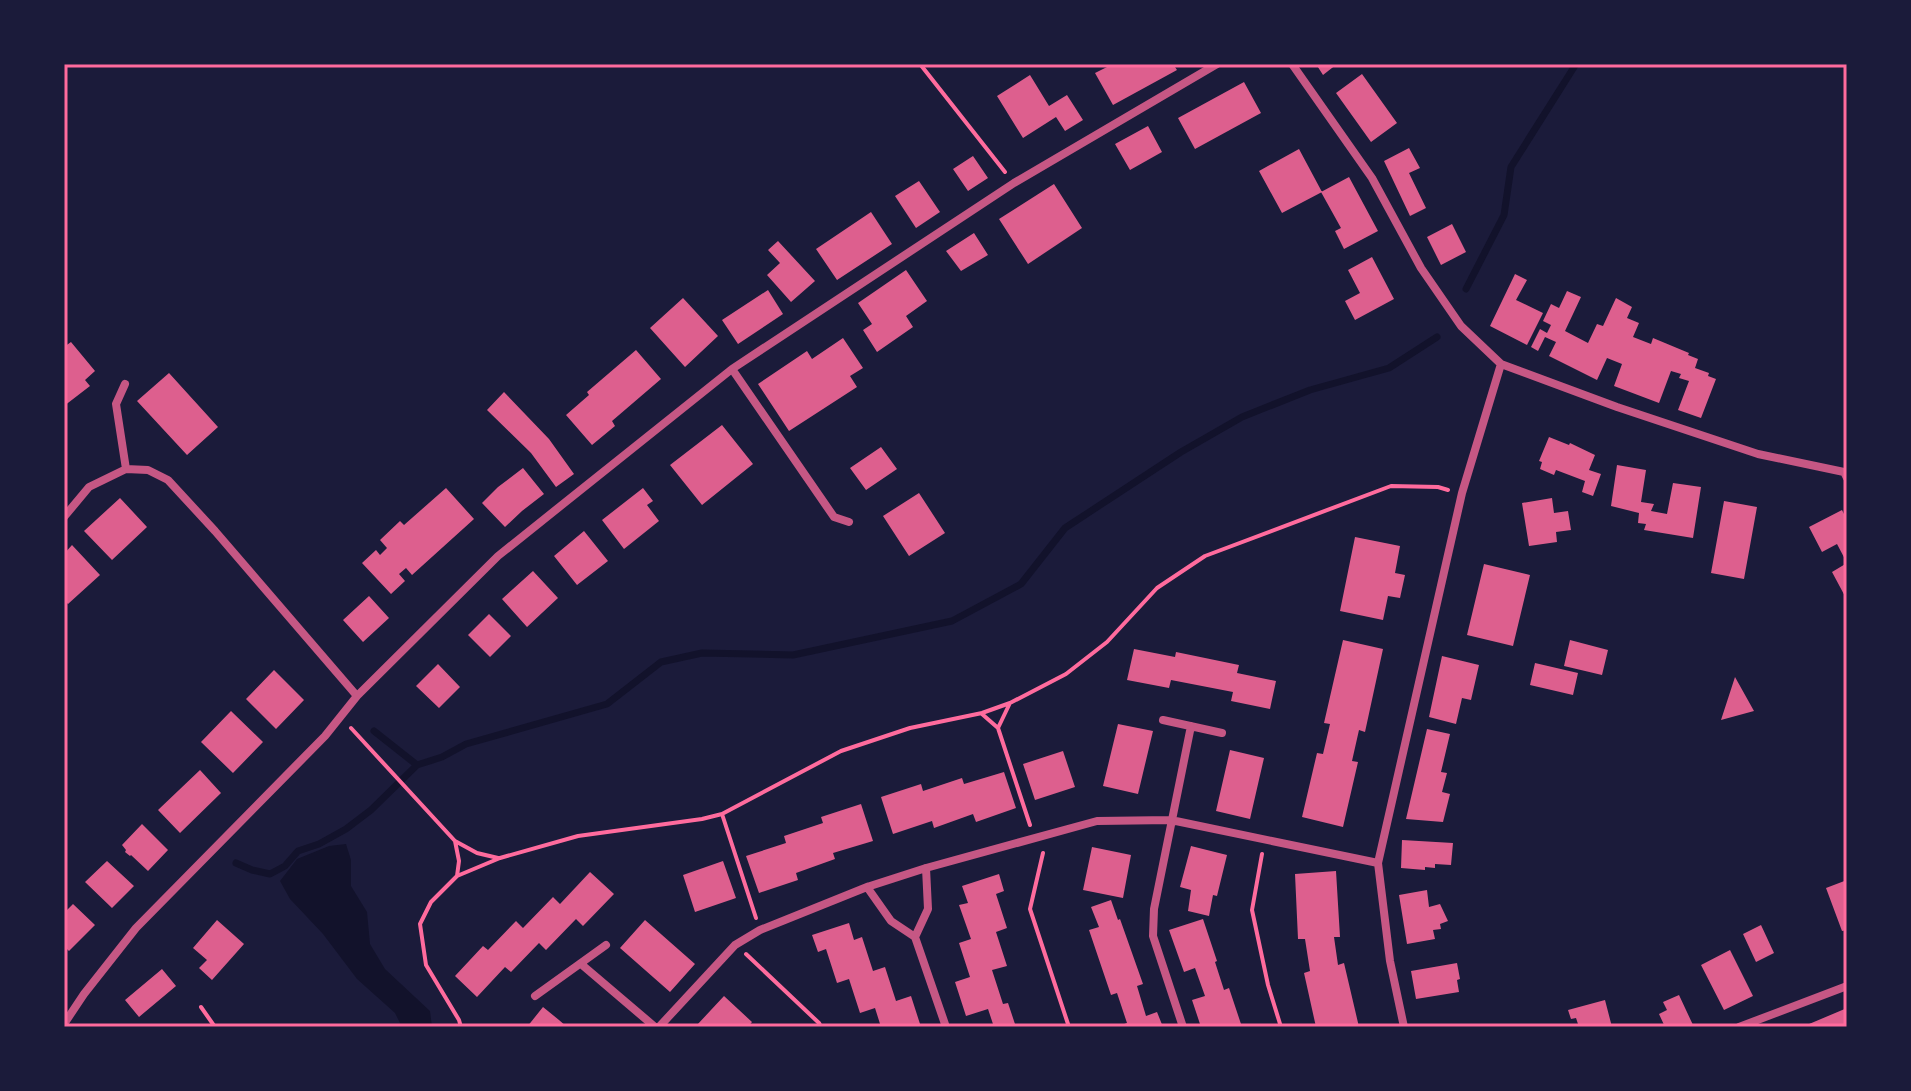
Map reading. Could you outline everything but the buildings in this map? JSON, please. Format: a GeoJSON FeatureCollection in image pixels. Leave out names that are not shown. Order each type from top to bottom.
{"type":"FeatureCollection","features":[{"type":"Feature","properties":{"kind":"street"},"geometry":{"type":"LineString","coordinates":[[64,1024],[136,928],[342,717],[357,696],[498,556],[732,369],[1014,183],[1217,64]]}},
{"type":"Feature","properties":{"kind":"street"},"geometry":{"type":"LineString","coordinates":[[1292,64],[1372,178],[1421,268],[1461,326],[1501,364],[1758,454],[1846,474]]}},
{"type":"Feature","properties":{"kind":"street"},"geometry":{"type":"LineString","coordinates":[[1404,1027],[1390,961],[1378,863],[1462,493],[1501,364]]}},
{"type":"Feature","properties":{"kind":"street"},"geometry":{"type":"LineString","coordinates":[[732,369],[834,517],[849,522]]}},
{"type":"Feature","properties":{"kind":"street"},"geometry":{"type":"LineString","coordinates":[[125,384],[116,404],[126,469]]}},
{"type":"Feature","properties":{"kind":"street"},"geometry":{"type":"LineString","coordinates":[[64,517],[89,487],[126,469],[148,470],[168,480],[357,696]]}},
{"type":"Feature","properties":{"kind":"street"},"geometry":{"type":"LineString","coordinates":[[1163,720],[1222,733]]}},
{"type":"Feature","properties":{"kind":"street"},"geometry":{"type":"LineString","coordinates":[[1183,1027],[1153,936],[1154,909],[1191,726]]}},
{"type":"Feature","properties":{"kind":"street"},"geometry":{"type":"LineString","coordinates":[[581,964],[657,1027],[735,945],[760,930],[867,887],[1097,821],[1171,820],[1378,863]]}},
{"type":"Feature","properties":{"kind":"street"},"geometry":{"type":"LineString","coordinates":[[915,937],[928,909],[926,868]]}},
{"type":"Feature","properties":{"kind":"street"},"geometry":{"type":"LineString","coordinates":[[867,887],[891,921],[915,937],[946,1027]]}},
{"type":"Feature","properties":{"kind":"street"},"geometry":{"type":"LineString","coordinates":[[535,996],[606,945]]}},
{"type":"Feature","properties":{"kind":"street"},"geometry":{"type":"LineString","coordinates":[[1739,1027],[1847,986]]}},
{"type":"Feature","properties":{"kind":"path"},"geometry":{"type":"LineString","coordinates":[[920,64],[1014,183]]}},
{"type":"Feature","properties":{"kind":"path"},"geometry":{"type":"LineString","coordinates":[[461,1027],[426,965],[420,924],[431,902],[457,876],[500,858],[578,836],[722,814],[841,751],[910,728],[982,713],[1010,703],[1066,674],[1107,642],[1157,588],[1205,556],[1391,486],[1438,487],[1462,493]]}},
{"type":"Feature","properties":{"kind":"path"},"geometry":{"type":"LineString","coordinates":[[998,728],[1010,703]]}},
{"type":"Feature","properties":{"kind":"path"},"geometry":{"type":"LineString","coordinates":[[982,713],[998,728],[1035,838]]}},
{"type":"Feature","properties":{"kind":"path"},"geometry":{"type":"LineString","coordinates":[[342,717],[455,841],[477,853],[500,858]]}},
{"type":"Feature","properties":{"kind":"path"},"geometry":{"type":"LineString","coordinates":[[722,814],[760,930]]}},
{"type":"Feature","properties":{"kind":"path"},"geometry":{"type":"LineString","coordinates":[[1047,836],[1030,909],[1069,1027]]}},
{"type":"Feature","properties":{"kind":"path"},"geometry":{"type":"LineString","coordinates":[[1264,840],[1252,910],[1268,985],[1281,1027]]}},
{"type":"Feature","properties":{"kind":"path"},"geometry":{"type":"LineString","coordinates":[[455,841],[459,861],[457,876]]}},
{"type":"Feature","properties":{"kind":"path"},"geometry":{"type":"LineString","coordinates":[[735,945],[821,1027]]}},
{"type":"Feature","properties":{"kind":"path"},"geometry":{"type":"LineString","coordinates":[[201,1007],[215,1027]]}},
{"type":"Feature","properties":{"kind":"shaded area"},"geometry":{"type":"Polygon","coordinates":[[[346,844],[351,860],[351,886],[367,912],[370,944],[385,969],[430,1011],[432,1027],[402,1027],[395,1013],[357,979],[323,934],[290,899],[280,881],[297,859],[329,846],[346,844]]]}},
{"type":"Feature","properties":{"kind":"waterway"},"geometry":{"type":"LineString","coordinates":[[1466,289],[1504,215],[1511,167],[1576,64]]}},
{"type":"Feature","properties":{"kind":"waterway"},"geometry":{"type":"LineString","coordinates":[[236,863],[270,874],[285,866],[298,851],[346,829],[371,810],[417,765],[442,757],[466,744],[607,704],[661,662],[702,653],[793,655],[952,621],[1021,584],[1065,528],[1181,452],[1242,417],[1310,390],[1389,368],[1437,337]]}},
{"type":"Feature","properties":{"kind":"waterway"},"geometry":{"type":"LineString","coordinates":[[374,731],[417,765]]}}]}
